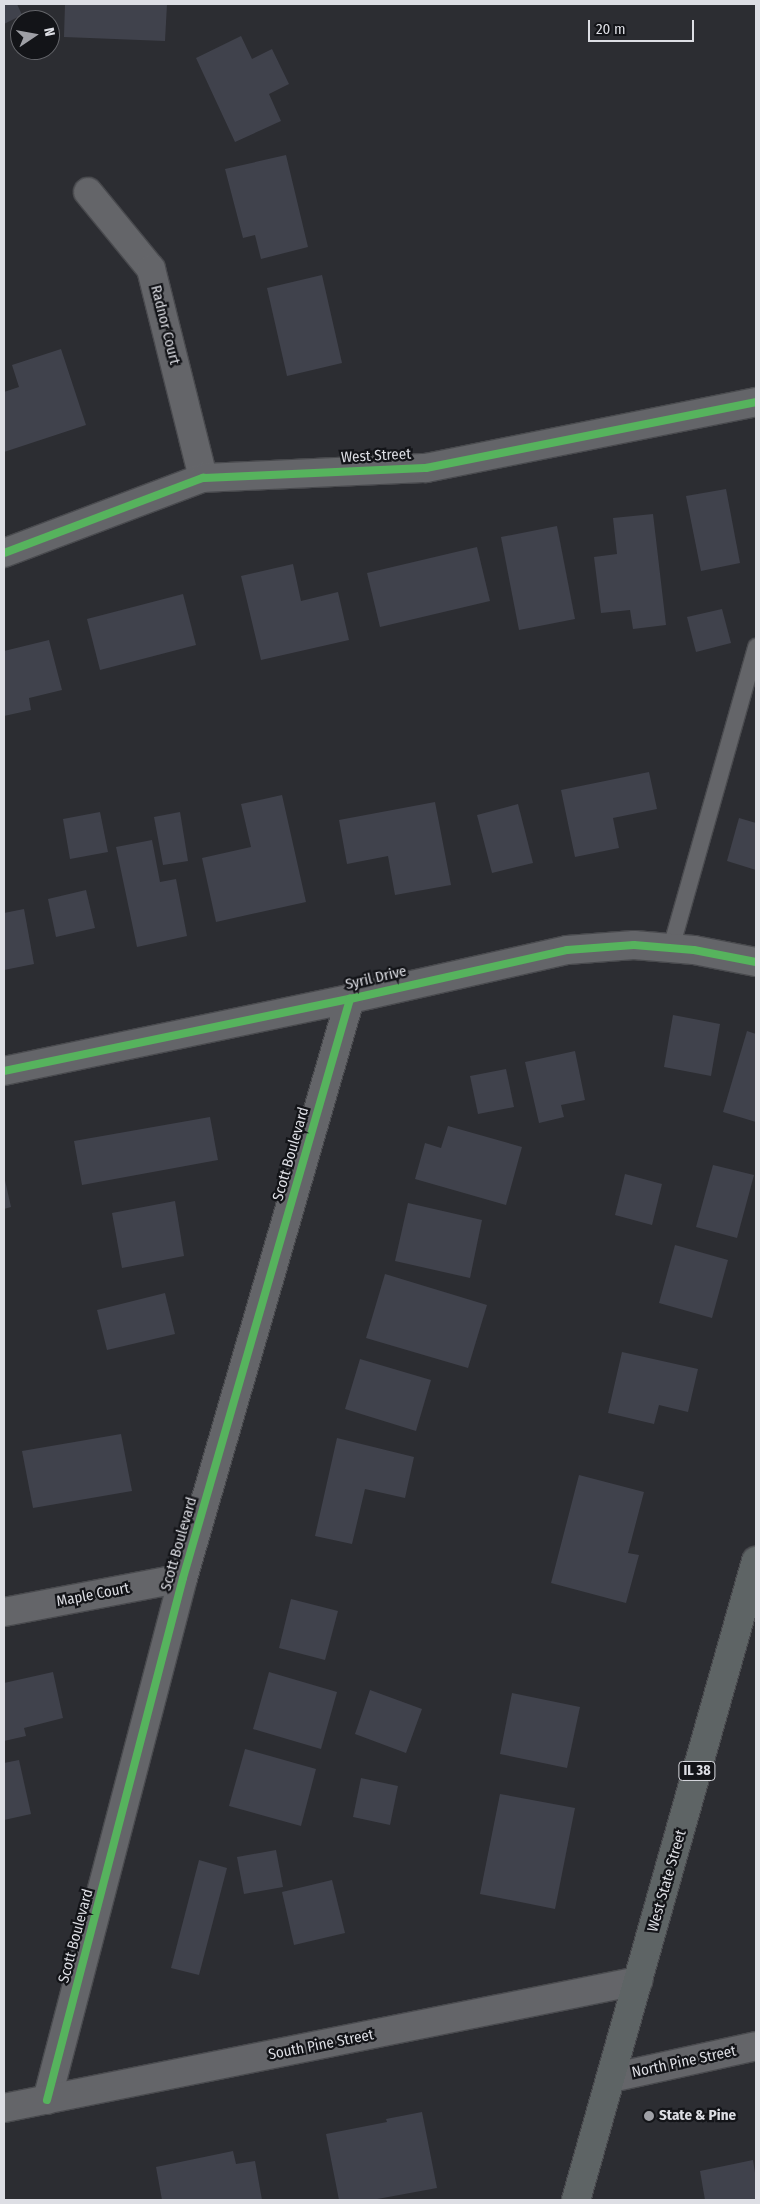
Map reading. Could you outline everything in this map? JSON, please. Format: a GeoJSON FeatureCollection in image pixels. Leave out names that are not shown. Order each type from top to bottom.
{"type":"FeatureCollection","features":[{"type":"Feature","properties":{"kind":"main road","name":"West State Street"},"geometry":{"type":"LineString","coordinates":[[576,2200],[756,1561]]}},
{"type":"Feature","properties":{"kind":"street","name":"Radnor Court"},"geometry":{"type":"LineString","coordinates":[[88,192],[151,269],[203,478]]}},
{"type":"Feature","properties":{"kind":"street","name":"West Street"},"geometry":{"type":"LineString","coordinates":[[4,553],[203,478],[426,468],[756,402]]}},
{"type":"Feature","properties":{"kind":"street","name":"Syril Drive"},"geometry":{"type":"LineString","coordinates":[[4,1071],[350,999],[567,950],[634,945],[694,950],[756,962]]}},
{"type":"Feature","properties":{"kind":"street","name":"Scott Boulevard"},"geometry":{"type":"LineString","coordinates":[[47,2100],[183,1578],[350,999]]}},
{"type":"Feature","properties":{"kind":"street","name":"Maple Court"},"geometry":{"type":"LineString","coordinates":[[4,1612],[183,1578]]}},
{"type":"Feature","properties":{"kind":"street","name":"South Pine Street"},"geometry":{"type":"LineString","coordinates":[[4,2108],[638,1981]]}},
{"type":"Feature","properties":{"kind":"street","name":"North Pine Street"},"geometry":{"type":"LineString","coordinates":[[611,2078],[756,2046]]}},
{"type":"Feature","properties":{"kind":"lane"},"geometry":{"type":"LineString","coordinates":[[671,948],[756,647]]}},
{"type":"Feature","properties":{"kind":"building"},"geometry":{"type":"Polygon","coordinates":[[[4,4],[17,4],[20,10],[10,10],[10,21],[4,24],[4,4]]]}},
{"type":"Feature","properties":{"kind":"building"},"geometry":{"type":"Polygon","coordinates":[[[65,4],[167,4],[165,41],[64,37],[65,4]]]}},
{"type":"Feature","properties":{"kind":"building"},"geometry":{"type":"Polygon","coordinates":[[[241,36],[252,59],[272,49],[289,84],[269,94],[281,121],[235,142],[196,58],[241,36]]]}},
{"type":"Feature","properties":{"kind":"building"},"geometry":{"type":"Polygon","coordinates":[[[286,155],[308,247],[261,259],[255,235],[243,238],[225,169],[286,155]]]}},
{"type":"Feature","properties":{"kind":"building"},"geometry":{"type":"Polygon","coordinates":[[[322,275],[342,363],[287,376],[267,288],[322,275]]]}},
{"type":"Feature","properties":{"kind":"building"},"geometry":{"type":"Polygon","coordinates":[[[61,349],[86,425],[4,452],[4,392],[19,387],[12,365],[61,349]]]}},
{"type":"Feature","properties":{"kind":"building"},"geometry":{"type":"Polygon","coordinates":[[[726,489],[740,563],[701,571],[686,496],[726,489]]]}},
{"type":"Feature","properties":{"kind":"building"},"geometry":{"type":"Polygon","coordinates":[[[653,514],[666,625],[633,629],[630,610],[601,613],[594,557],[617,554],[613,518],[653,514]]]}},
{"type":"Feature","properties":{"kind":"building"},"geometry":{"type":"Polygon","coordinates":[[[557,526],[575,619],[519,630],[501,537],[557,526]]]}},
{"type":"Feature","properties":{"kind":"building"},"geometry":{"type":"Polygon","coordinates":[[[477,547],[490,601],[380,627],[367,573],[477,547]]]}},
{"type":"Feature","properties":{"kind":"building"},"geometry":{"type":"Polygon","coordinates":[[[293,564],[301,601],[338,592],[349,640],[261,660],[241,576],[293,564]]]}},
{"type":"Feature","properties":{"kind":"building"},"geometry":{"type":"Polygon","coordinates":[[[183,594],[196,645],[100,670],[87,619],[183,594]]]}},
{"type":"Feature","properties":{"kind":"building"},"geometry":{"type":"Polygon","coordinates":[[[722,609],[731,643],[696,652],[687,617],[722,609]]]}},
{"type":"Feature","properties":{"kind":"building"},"geometry":{"type":"Polygon","coordinates":[[[49,640],[62,690],[29,698],[31,710],[4,716],[4,651],[49,640]]]}},
{"type":"Feature","properties":{"kind":"building"},"geometry":{"type":"Polygon","coordinates":[[[649,772],[657,809],[613,818],[619,848],[575,857],[561,790],[649,772]]]}},
{"type":"Feature","properties":{"kind":"building"},"geometry":{"type":"Polygon","coordinates":[[[282,795],[306,902],[216,922],[202,858],[251,847],[241,804],[282,795]]]}},
{"type":"Feature","properties":{"kind":"building"},"geometry":{"type":"Polygon","coordinates":[[[435,802],[451,885],[395,895],[388,856],[347,864],[339,820],[435,802]]]}},
{"type":"Feature","properties":{"kind":"building"},"geometry":{"type":"Polygon","coordinates":[[[518,804],[533,863],[492,873],[477,815],[518,804]]]}},
{"type":"Feature","properties":{"kind":"building"},"geometry":{"type":"Polygon","coordinates":[[[100,812],[108,852],[70,859],[63,819],[100,812]]]}},
{"type":"Feature","properties":{"kind":"building"},"geometry":{"type":"Polygon","coordinates":[[[180,812],[188,861],[163,865],[154,817],[180,812]]]}},
{"type":"Feature","properties":{"kind":"building"},"geometry":{"type":"Polygon","coordinates":[[[739,818],[756,823],[756,870],[727,861],[739,818]]]}},
{"type":"Feature","properties":{"kind":"building"},"geometry":{"type":"Polygon","coordinates":[[[152,840],[160,882],[176,879],[187,936],[137,947],[116,847],[152,840]]]}},
{"type":"Feature","properties":{"kind":"building"},"geometry":{"type":"Polygon","coordinates":[[[86,890],[95,928],[56,937],[48,899],[86,890]]]}},
{"type":"Feature","properties":{"kind":"building"},"geometry":{"type":"Polygon","coordinates":[[[24,909],[34,964],[4,970],[4,913],[24,909]]]}},
{"type":"Feature","properties":{"kind":"building"},"geometry":{"type":"Polygon","coordinates":[[[673,1015],[720,1024],[711,1076],[664,1067],[673,1015]]]}},
{"type":"Feature","properties":{"kind":"building"},"geometry":{"type":"Polygon","coordinates":[[[747,1031],[756,1034],[756,1122],[723,1112],[747,1031]]]}},
{"type":"Feature","properties":{"kind":"building"},"geometry":{"type":"Polygon","coordinates":[[[575,1051],[585,1100],[561,1105],[564,1117],[539,1123],[525,1062],[575,1051]]]}},
{"type":"Feature","properties":{"kind":"building"},"geometry":{"type":"Polygon","coordinates":[[[506,1069],[514,1107],[478,1114],[470,1076],[506,1069]]]}},
{"type":"Feature","properties":{"kind":"building"},"geometry":{"type":"Polygon","coordinates":[[[210,1117],[218,1160],[82,1185],[74,1141],[210,1117]]]}},
{"type":"Feature","properties":{"kind":"building"},"geometry":{"type":"Polygon","coordinates":[[[448,1126],[522,1147],[506,1205],[415,1179],[425,1143],[441,1148],[448,1126]]]}},
{"type":"Feature","properties":{"kind":"building"},"geometry":{"type":"Polygon","coordinates":[[[713,1165],[754,1175],[737,1238],[696,1227],[713,1165]]]}},
{"type":"Feature","properties":{"kind":"building"},"geometry":{"type":"Polygon","coordinates":[[[625,1174],[662,1184],[652,1225],[615,1215],[625,1174]]]}},
{"type":"Feature","properties":{"kind":"building"},"geometry":{"type":"Polygon","coordinates":[[[4,1176],[11,1207],[4,1209],[4,1176]]]}},
{"type":"Feature","properties":{"kind":"building"},"geometry":{"type":"Polygon","coordinates":[[[175,1201],[184,1256],[122,1268],[112,1213],[175,1201]]]}},
{"type":"Feature","properties":{"kind":"building"},"geometry":{"type":"Polygon","coordinates":[[[408,1203],[482,1220],[470,1278],[395,1261],[408,1203]]]}},
{"type":"Feature","properties":{"kind":"building"},"geometry":{"type":"Polygon","coordinates":[[[675,1245],[728,1260],[712,1318],[659,1303],[675,1245]]]}},
{"type":"Feature","properties":{"kind":"building"},"geometry":{"type":"Polygon","coordinates":[[[385,1274],[487,1305],[468,1368],[366,1338],[385,1274]]]}},
{"type":"Feature","properties":{"kind":"building"},"geometry":{"type":"Polygon","coordinates":[[[165,1293],[175,1334],[107,1350],[97,1310],[165,1293]]]}},
{"type":"Feature","properties":{"kind":"building"},"geometry":{"type":"Polygon","coordinates":[[[622,1352],[698,1369],[688,1412],[659,1405],[654,1424],[608,1413],[622,1352]]]}},
{"type":"Feature","properties":{"kind":"building"},"geometry":{"type":"Polygon","coordinates":[[[360,1359],[431,1380],[416,1431],[345,1409],[360,1359]]]}},
{"type":"Feature","properties":{"kind":"building"},"geometry":{"type":"Polygon","coordinates":[[[121,1434],[132,1491],[33,1508],[22,1451],[121,1434]]]}},
{"type":"Feature","properties":{"kind":"building"},"geometry":{"type":"Polygon","coordinates":[[[337,1438],[414,1457],[405,1498],[365,1489],[352,1544],[315,1536],[337,1438]]]}},
{"type":"Feature","properties":{"kind":"building"},"geometry":{"type":"Polygon","coordinates":[[[579,1475],[644,1492],[628,1553],[639,1555],[626,1603],[551,1583],[579,1475]]]}},
{"type":"Feature","properties":{"kind":"building"},"geometry":{"type":"Polygon","coordinates":[[[291,1599],[338,1611],[325,1660],[279,1648],[291,1599]]]}},
{"type":"Feature","properties":{"kind":"building"},"geometry":{"type":"Polygon","coordinates":[[[53,1672],[63,1718],[24,1728],[26,1736],[4,1741],[4,1683],[53,1672]]]}},
{"type":"Feature","properties":{"kind":"building"},"geometry":{"type":"Polygon","coordinates":[[[269,1672],[337,1692],[321,1749],[253,1729],[269,1672]]]}},
{"type":"Feature","properties":{"kind":"building"},"geometry":{"type":"Polygon","coordinates":[[[370,1690],[422,1709],[406,1753],[355,1734],[370,1690]]]}},
{"type":"Feature","properties":{"kind":"building"},"geometry":{"type":"Polygon","coordinates":[[[512,1693],[580,1707],[567,1768],[500,1754],[512,1693]]]}},
{"type":"Feature","properties":{"kind":"building"},"geometry":{"type":"Polygon","coordinates":[[[245,1749],[316,1769],[301,1826],[229,1806],[245,1749]]]}},
{"type":"Feature","properties":{"kind":"building"},"geometry":{"type":"Polygon","coordinates":[[[19,1760],[31,1814],[4,1820],[4,1763],[19,1760]]]}},
{"type":"Feature","properties":{"kind":"building"},"geometry":{"type":"Polygon","coordinates":[[[361,1778],[398,1786],[390,1825],[353,1817],[361,1778]]]}},
{"type":"Feature","properties":{"kind":"building"},"geometry":{"type":"Polygon","coordinates":[[[500,1794],[575,1808],[555,1909],[480,1894],[500,1794]]]}},
{"type":"Feature","properties":{"kind":"building"},"geometry":{"type":"Polygon","coordinates":[[[276,1850],[283,1887],[244,1894],[237,1857],[276,1850]]]}},
{"type":"Feature","properties":{"kind":"building"},"geometry":{"type":"Polygon","coordinates":[[[199,1860],[227,1868],[199,1975],[171,1968],[199,1860]]]}},
{"type":"Feature","properties":{"kind":"building"},"geometry":{"type":"Polygon","coordinates":[[[332,1880],[345,1933],[294,1945],[282,1892],[332,1880]]]}},
{"type":"Feature","properties":{"kind":"building"},"geometry":{"type":"Polygon","coordinates":[[[422,2112],[437,2188],[372,2200],[339,2200],[326,2134],[387,2122],[386,2119],[422,2112]]]}},
{"type":"Feature","properties":{"kind":"building"},"geometry":{"type":"Polygon","coordinates":[[[233,2151],[236,2164],[255,2161],[262,2200],[162,2200],[156,2167],[233,2151]]]}},
{"type":"Feature","properties":{"kind":"building"},"geometry":{"type":"Polygon","coordinates":[[[753,2160],[756,2179],[756,2200],[705,2200],[700,2171],[753,2160]]]}},
{"type":"Feature","properties":{"kind":"cycle path"},"geometry":{"type":"LineString","coordinates":[[4,553],[203,478],[426,468],[756,402]]}},
{"type":"Feature","properties":{"kind":"cycle path"},"geometry":{"type":"LineString","coordinates":[[4,1071],[350,999],[567,950],[634,945],[694,950],[756,962]]}},
{"type":"Feature","properties":{"kind":"cycle path"},"geometry":{"type":"LineString","coordinates":[[47,2100],[183,1578],[350,999]]}},
{"type":"Feature","properties":{"kind":"place","name":"State & Pine"},"geometry":{"type":"Point","coordinates":[649,2116]}}]}
